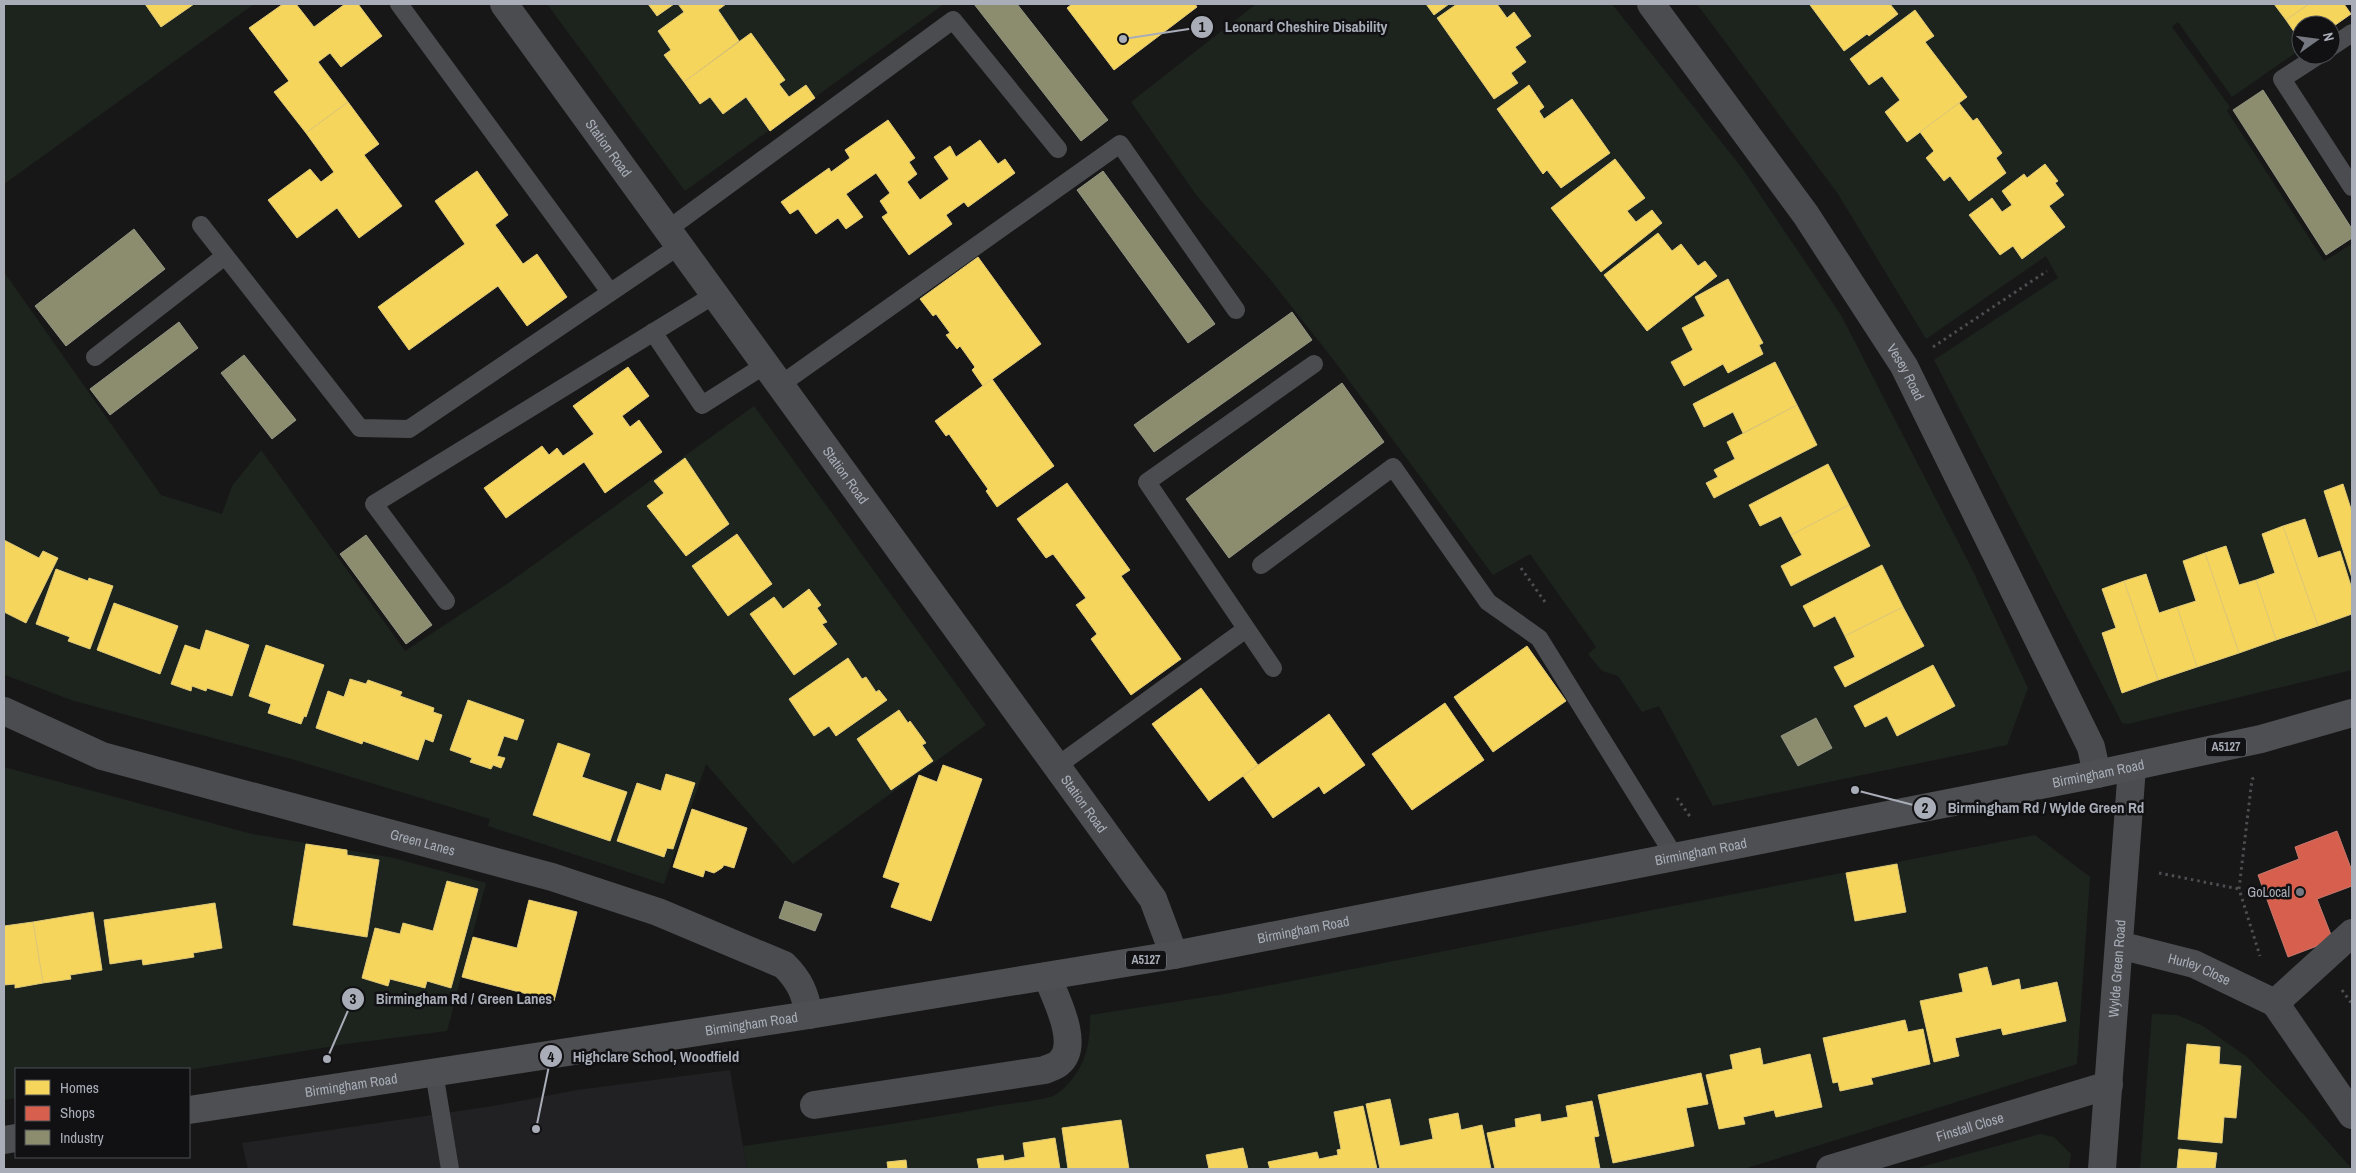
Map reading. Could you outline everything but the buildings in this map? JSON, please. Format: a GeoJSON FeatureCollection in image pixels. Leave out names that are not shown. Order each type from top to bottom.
{"type":"FeatureCollection","features":[{"type":"Feature","properties":{"kind":"main road","name":"Birmingham Road"},"geometry":{"type":"LineString","coordinates":[[190,1110],[809,1015],[1174,955],[2132,767],[2261,739],[2352,713]]}},
{"type":"Feature","properties":{"kind":"street","name":"Station Road"},"geometry":{"type":"LineString","coordinates":[[504,4],[1153,899],[1174,955]]}},
{"type":"Feature","properties":{"kind":"street","name":"Vesey Road"},"geometry":{"type":"LineString","coordinates":[[1651,4],[1806,215],[1904,366],[2091,747],[2097,774]]}},
{"type":"Feature","properties":{"kind":"street","name":"Green Lanes"},"geometry":{"type":"LineString","coordinates":[[4,711],[102,756],[552,877],[658,912],[784,965],[804,988],[809,1015]]}},
{"type":"Feature","properties":{"kind":"street","name":"Wylde Green Road"},"geometry":{"type":"LineString","coordinates":[[2102,1169],[2132,767]]}},
{"type":"Feature","properties":{"kind":"street"},"geometry":{"type":"LineString","coordinates":[[2275,1004],[2352,933]]}},
{"type":"Feature","properties":{"kind":"street","name":"Hurley Close"},"geometry":{"type":"LineString","coordinates":[[2119,945],[2194,964],[2275,1004],[2352,1115]]}},
{"type":"Feature","properties":{"kind":"street"},"geometry":{"type":"LineString","coordinates":[[814,1106],[1045,1070],[1060,1063],[1067,1051],[1069,1037],[1047,976]]}},
{"type":"Feature","properties":{"kind":"street","name":"Finstall Close"},"geometry":{"type":"LineString","coordinates":[[1830,1169],[2109,1085]]}},
{"type":"Feature","properties":{"kind":"lane"},"geometry":{"type":"LineString","coordinates":[[399,4],[610,292]]}},
{"type":"Feature","properties":{"kind":"lane"},"geometry":{"type":"LineString","coordinates":[[201,225],[360,428],[409,429],[610,292],[673,238],[953,20],[1058,149]]}},
{"type":"Feature","properties":{"kind":"lane"},"geometry":{"type":"LineString","coordinates":[[2341,40],[2352,32]]}},
{"type":"Feature","properties":{"kind":"lane"},"geometry":{"type":"LineString","coordinates":[[2303,65],[2282,79],[2352,187]]}},
{"type":"Feature","properties":{"kind":"lane"},"geometry":{"type":"LineString","coordinates":[[653,332],[702,405],[773,375],[1120,144],[1236,310]]}},
{"type":"Feature","properties":{"kind":"lane"},"geometry":{"type":"LineString","coordinates":[[95,356],[226,256]]}},
{"type":"Feature","properties":{"kind":"lane"},"geometry":{"type":"LineString","coordinates":[[446,601],[374,504],[714,294]]}},
{"type":"Feature","properties":{"kind":"lane"},"geometry":{"type":"LineString","coordinates":[[1273,668],[1147,482],[1314,364]]}},
{"type":"Feature","properties":{"kind":"lane"},"geometry":{"type":"LineString","coordinates":[[1261,564],[1393,467],[1488,602],[1539,638],[1675,856]]}},
{"type":"Feature","properties":{"kind":"lane"},"geometry":{"type":"LineString","coordinates":[[1057,766],[1246,630]]}},
{"type":"Feature","properties":{"kind":"lane"},"geometry":{"type":"LineString","coordinates":[[434,1072],[450,1169]]}},
{"type":"Feature","properties":{"kind":"path"},"geometry":{"type":"LineString","coordinates":[[1904,366],[2047,271]]}},
{"type":"Feature","properties":{"kind":"path"},"geometry":{"type":"LineString","coordinates":[[2261,739],[2270,773],[2252,779],[2239,889],[2275,1004]]}},
{"type":"Feature","properties":{"kind":"path"},"geometry":{"type":"LineString","coordinates":[[2125,866],[2239,889]]}},
{"type":"Feature","properties":{"kind":"shaded area"},"geometry":{"type":"Polygon","coordinates":[[[4,4],[254,4],[4,184],[4,4]]]}},
{"type":"Feature","properties":{"kind":"shaded area"},"geometry":{"type":"Polygon","coordinates":[[[547,4],[944,4],[685,191],[547,4]]]}},
{"type":"Feature","properties":{"kind":"shaded area"},"geometry":{"type":"Polygon","coordinates":[[[1256,4],[1612,4],[1742,168],[1841,315],[1972,569],[2028,688],[2007,745],[1713,806],[1659,706],[1642,712],[1618,676],[1602,671],[1588,654],[1596,647],[1530,554],[1493,575],[1336,363],[1269,278],[1197,196],[1131,102],[1256,4]]]}},
{"type":"Feature","properties":{"kind":"shaded area"},"geometry":{"type":"Polygon","coordinates":[[[1697,4],[2274,4],[2291,28],[2291,56],[2232,97],[2178,22],[2172,27],[2230,107],[2227,111],[2324,261],[2352,244],[2352,670],[2128,724],[2122,723],[1934,360],[2058,278],[2046,256],[1926,339],[1838,194],[1697,4]]]}},
{"type":"Feature","properties":{"kind":"shaded area"},"geometry":{"type":"Polygon","coordinates":[[[4,272],[161,495],[222,514],[232,486],[261,450],[405,651],[507,584],[754,406],[986,725],[793,864],[706,764],[664,884],[488,826],[490,819],[295,760],[74,701],[5,675],[4,272]]]}},
{"type":"Feature","properties":{"kind":"shaded area"},"geometry":{"type":"Polygon","coordinates":[[[4,767],[252,834],[394,858],[486,883],[447,1031],[346,1044],[190,1070],[190,1068],[15,1068],[15,1098],[4,1100],[4,767]]]}},
{"type":"Feature","properties":{"kind":"shaded area"},"geometry":{"type":"Polygon","coordinates":[[[2035,835],[2090,877],[2077,1064],[1744,1169],[747,1169],[743,1146],[901,1123],[1055,1095],[1065,1087],[1079,1070],[1087,1049],[1090,1015],[1225,994],[2035,835]]]}},
{"type":"Feature","properties":{"kind":"shaded area"},"geometry":{"type":"Polygon","coordinates":[[[2152,1014],[2177,1015],[2203,1026],[2247,1057],[2307,1118],[2352,1169],[2140,1169],[2152,1014]]]}},
{"type":"Feature","properties":{"kind":"shaded area"},"geometry":{"type":"Polygon","coordinates":[[[730,1070],[747,1169],[248,1169],[242,1143],[493,1106],[577,1090],[730,1070]]]}},
{"type":"Feature","properties":{"kind":"shaded area"},"geometry":{"type":"Polygon","coordinates":[[[2040,1134],[2054,1137],[2071,1154],[2069,1169],[1914,1169],[2040,1134]]]}},
{"type":"Feature","properties":{"kind":"place","name":"Leonard Cheshire Disability"},"geometry":{"type":"Point","coordinates":[1123,39]}},
{"type":"Feature","properties":{"kind":"place","name":"Birmingham Rd / Wylde Green Rd"},"geometry":{"type":"Point","coordinates":[1855,790]}},
{"type":"Feature","properties":{"kind":"place","name":"GoLocal"},"geometry":{"type":"Point","coordinates":[2300,892]}},
{"type":"Feature","properties":{"kind":"place","name":"Birmingham Rd / Green Lanes"},"geometry":{"type":"Point","coordinates":[327,1059]}},
{"type":"Feature","properties":{"kind":"place","name":"Highclare School, Woodfield"},"geometry":{"type":"Point","coordinates":[536,1129]}}]}
